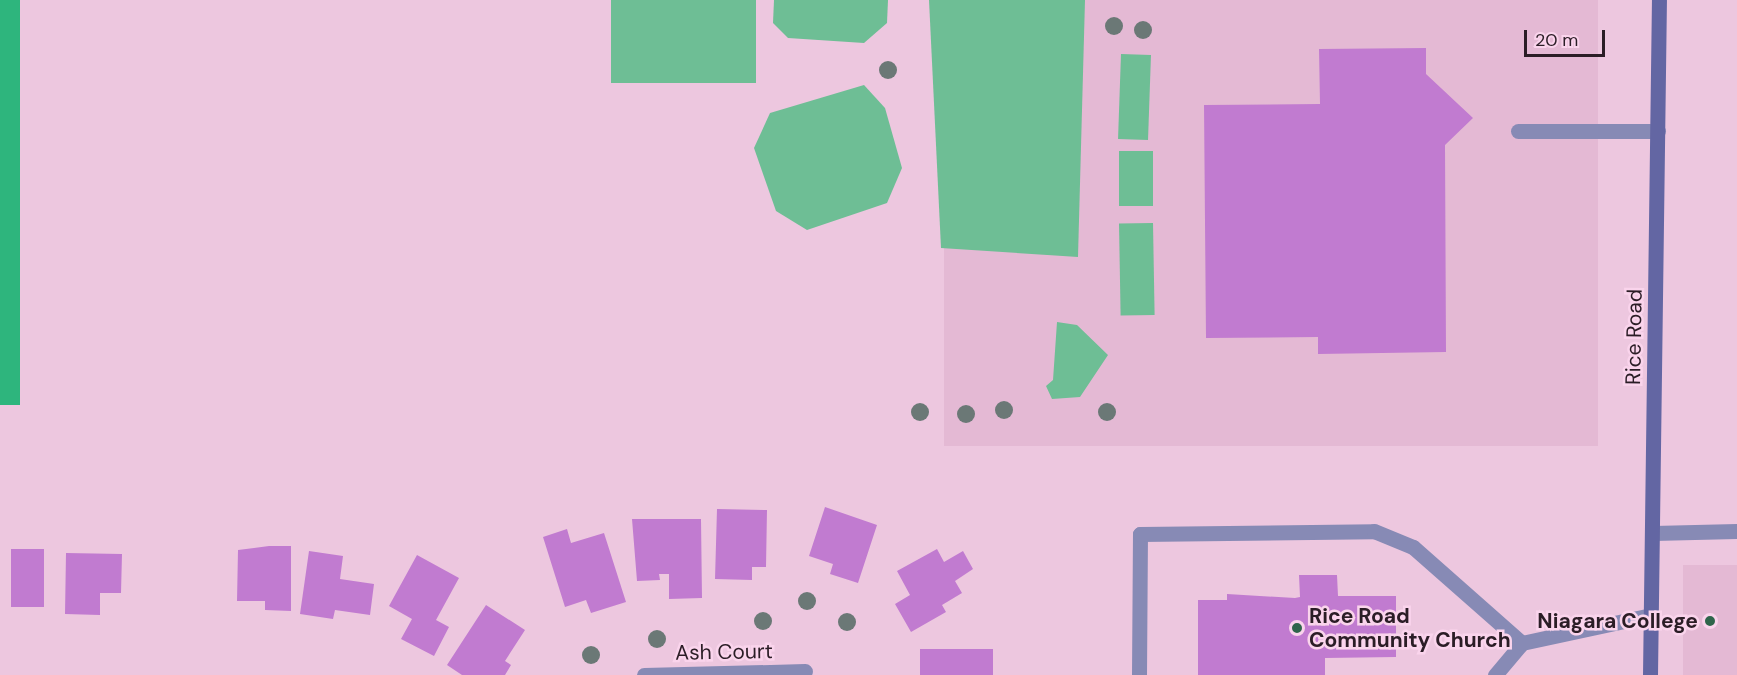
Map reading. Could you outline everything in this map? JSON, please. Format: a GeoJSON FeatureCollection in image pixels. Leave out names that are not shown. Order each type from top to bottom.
{"type":"FeatureCollection","features":[{"type":"Feature","properties":{"kind":"street","name":"Rice Road"},"geometry":{"type":"LineString","coordinates":[[1650,675],[1659,0]]}},
{"type":"Feature","properties":{"kind":"street"},"geometry":{"type":"LineString","coordinates":[[1518,131],[1658,130]]}},
{"type":"Feature","properties":{"kind":"street"},"geometry":{"type":"LineString","coordinates":[[1139,675],[1140,534],[1374,531],[1413,547],[1522,643]]}},
{"type":"Feature","properties":{"kind":"street"},"geometry":{"type":"LineString","coordinates":[[1653,533],[1737,531]]}},
{"type":"Feature","properties":{"kind":"street"},"geometry":{"type":"LineString","coordinates":[[1495,675],[1522,643],[1651,615]]}},
{"type":"Feature","properties":{"kind":"street","name":"Ash Court"},"geometry":{"type":"LineString","coordinates":[[644,675],[805,671]]}},
{"type":"Feature","properties":{"kind":"shaded area"},"geometry":{"type":"Polygon","coordinates":[[[944,0],[1598,0],[1598,446],[944,446],[944,0]]]}},
{"type":"Feature","properties":{"kind":"shaded area","name":"Niagara College"},"geometry":{"type":"Polygon","coordinates":[[[1683,565],[1737,565],[1737,675],[1683,675],[1683,565]]]}},
{"type":"Feature","properties":{"kind":"green space"},"geometry":{"type":"Polygon","coordinates":[[[0,0],[20,0],[20,405],[0,405],[0,0]]]}},
{"type":"Feature","properties":{"kind":"green space"},"geometry":{"type":"Polygon","coordinates":[[[611,0],[756,0],[756,83],[611,83],[611,0]]]}},
{"type":"Feature","properties":{"kind":"green space"},"geometry":{"type":"Polygon","coordinates":[[[774,0],[888,0],[887,23],[864,43],[788,38],[773,23],[774,0]]]}},
{"type":"Feature","properties":{"kind":"green space"},"geometry":{"type":"Polygon","coordinates":[[[929,0],[1085,0],[1078,257],[941,248],[929,0]]]}},
{"type":"Feature","properties":{"kind":"green space"},"geometry":{"type":"Polygon","coordinates":[[[1121,54],[1151,55],[1148,140],[1118,139],[1121,54]]]}},
{"type":"Feature","properties":{"kind":"green space"},"geometry":{"type":"Polygon","coordinates":[[[864,85],[885,108],[902,168],[887,203],[807,230],[776,211],[754,148],[770,113],[864,85]]]}},
{"type":"Feature","properties":{"kind":"green space"},"geometry":{"type":"Polygon","coordinates":[[[1119,151],[1153,151],[1153,206],[1119,206],[1119,151]]]}},
{"type":"Feature","properties":{"kind":"green space"},"geometry":{"type":"Polygon","coordinates":[[[1153,223],[1155,315],[1121,316],[1119,224],[1153,223]]]}},
{"type":"Feature","properties":{"kind":"green space"},"geometry":{"type":"Polygon","coordinates":[[[1057,322],[1077,325],[1108,355],[1080,397],[1052,399],[1046,386],[1053,380],[1057,322]]]}},
{"type":"Feature","properties":{"kind":"building"},"geometry":{"type":"Polygon","coordinates":[[[1426,48],[1426,74],[1473,118],[1445,145],[1446,352],[1318,354],[1318,337],[1206,338],[1204,105],[1320,104],[1319,49],[1426,48]]]}},
{"type":"Feature","properties":{"kind":"building"},"geometry":{"type":"Polygon","coordinates":[[[825,507],[877,525],[858,583],[830,574],[833,564],[809,556],[825,507]]]}},
{"type":"Feature","properties":{"kind":"building"},"geometry":{"type":"Polygon","coordinates":[[[717,509],[767,510],[766,567],[752,567],[752,580],[715,579],[717,509]]]}},
{"type":"Feature","properties":{"kind":"building"},"geometry":{"type":"Polygon","coordinates":[[[632,519],[701,519],[702,598],[669,599],[669,574],[659,574],[660,580],[637,581],[632,519]]]}},
{"type":"Feature","properties":{"kind":"building"},"geometry":{"type":"Polygon","coordinates":[[[567,529],[571,543],[604,533],[626,602],[591,613],[586,600],[565,607],[543,537],[567,529]]]}},
{"type":"Feature","properties":{"kind":"building"},"geometry":{"type":"Polygon","coordinates":[[[291,546],[291,611],[265,610],[265,601],[237,601],[238,550],[291,546]]]}},
{"type":"Feature","properties":{"kind":"building"},"geometry":{"type":"Polygon","coordinates":[[[11,549],[44,549],[44,607],[11,607],[11,549]]]}},
{"type":"Feature","properties":{"kind":"building"},"geometry":{"type":"Polygon","coordinates":[[[937,549],[944,562],[963,551],[973,569],[955,581],[962,593],[942,605],[946,612],[911,632],[895,604],[910,595],[897,571],[937,549]]]}},
{"type":"Feature","properties":{"kind":"building"},"geometry":{"type":"Polygon","coordinates":[[[309,551],[343,556],[340,579],[374,584],[370,615],[335,610],[333,619],[300,614],[309,551]]]}},
{"type":"Feature","properties":{"kind":"building"},"geometry":{"type":"Polygon","coordinates":[[[66,553],[122,554],[121,593],[100,593],[100,615],[65,614],[66,553]]]}},
{"type":"Feature","properties":{"kind":"building"},"geometry":{"type":"Polygon","coordinates":[[[417,555],[459,578],[436,620],[449,627],[434,656],[401,639],[412,619],[389,606],[417,555]]]}},
{"type":"Feature","properties":{"kind":"building","name":"Rice Road Community Church"},"geometry":{"type":"Polygon","coordinates":[[[1299,575],[1337,575],[1338,596],[1396,596],[1396,657],[1325,658],[1325,675],[1198,675],[1198,600],[1227,600],[1227,594],[1300,597],[1299,575]]]}},
{"type":"Feature","properties":{"kind":"building"},"geometry":{"type":"Polygon","coordinates":[[[486,605],[525,630],[505,661],[511,665],[505,675],[462,675],[447,665],[486,605]]]}},
{"type":"Feature","properties":{"kind":"building"},"geometry":{"type":"Polygon","coordinates":[[[920,649],[993,649],[993,675],[920,675],[920,649]]]}},
{"type":"Feature","properties":{"kind":"place","name":"Niagara College"},"geometry":{"type":"Point","coordinates":[1710,621]}},
{"type":"Feature","properties":{"kind":"place","name":"Rice Road Community Church"},"geometry":{"type":"Point","coordinates":[1297,628]}}]}
